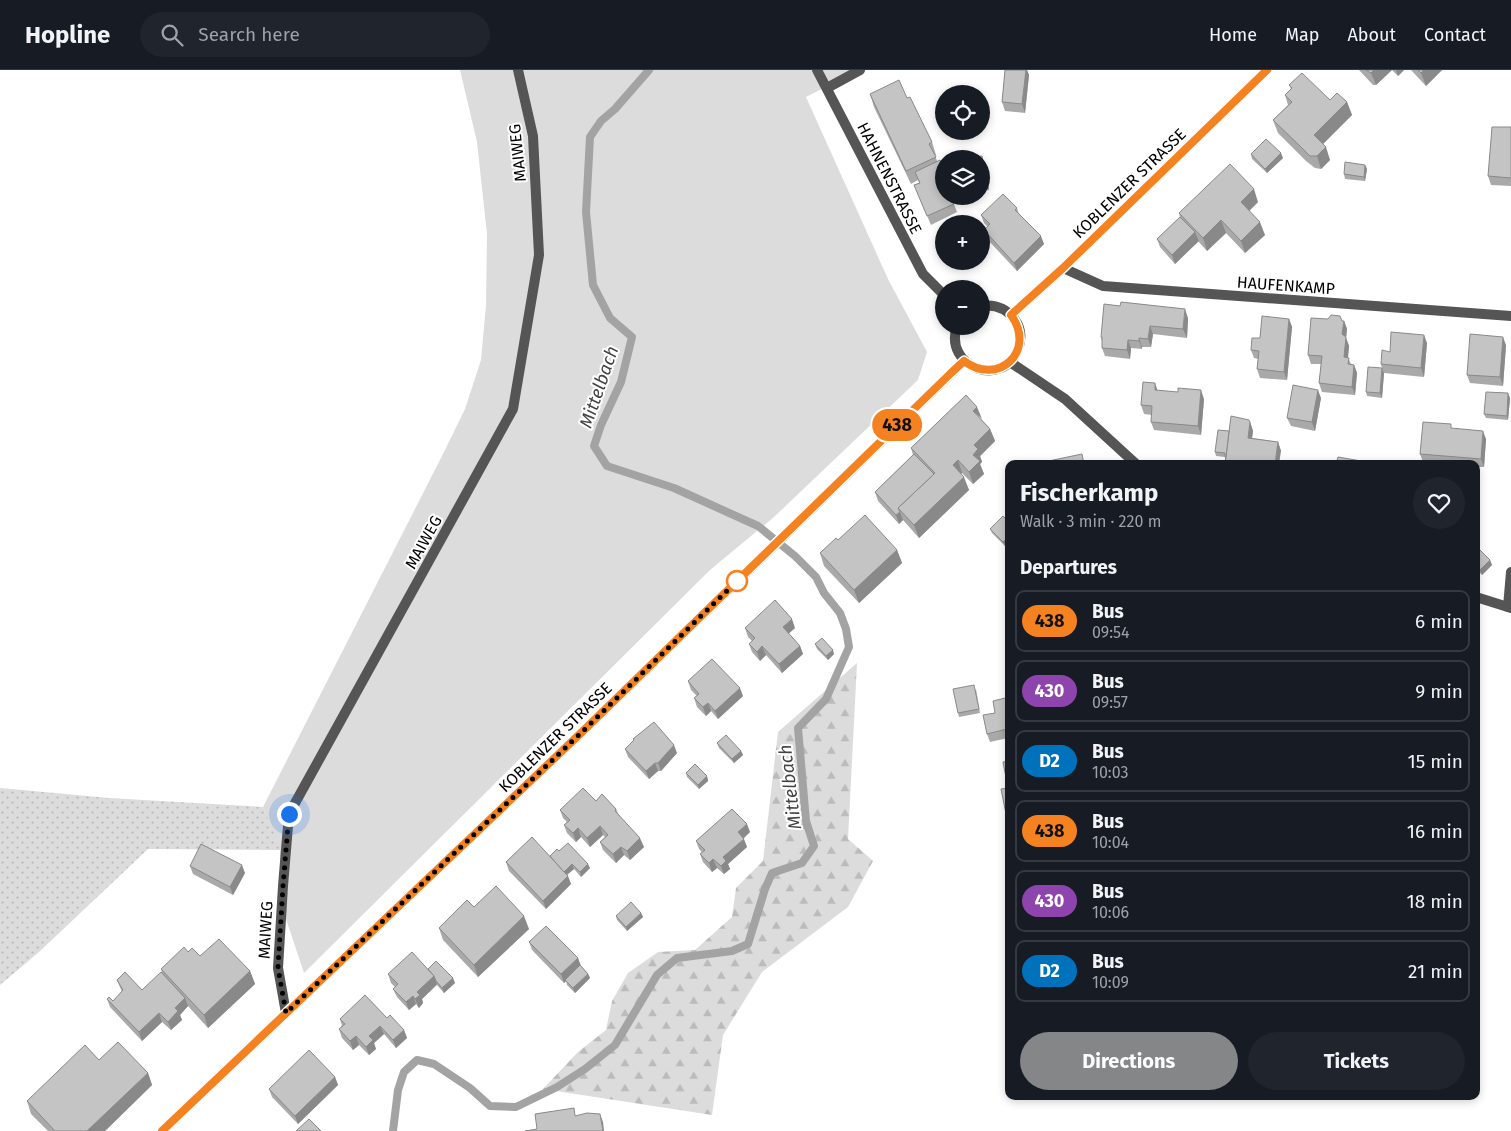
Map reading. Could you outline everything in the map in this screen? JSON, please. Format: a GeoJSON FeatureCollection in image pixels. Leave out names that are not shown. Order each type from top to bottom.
{"type":"FeatureCollection","features":[{"type":"Feature","properties":{"kind":"street","name":"MAIWEG"},"geometry":{"type":"LineString","coordinates":[[286,1013],[278,968],[289,814],[513,409],[539,255],[533,136],[518,70]]}},
{"type":"Feature","properties":{"kind":"street","name":"HAHNENSTRASSE"},"geometry":{"type":"LineString","coordinates":[[817,70],[923,274],[935,286]]}},
{"type":"Feature","properties":{"kind":"street"},"geometry":{"type":"LineString","coordinates":[[827,88],[860,70]]}},
{"type":"Feature","properties":{"kind":"street","name":"KOBLENZER STRASSE"},"geometry":{"type":"LineString","coordinates":[[1011,315],[1063,268],[1267,70]]}},
{"type":"Feature","properties":{"kind":"street","name":"HAUFENKAMP"},"geometry":{"type":"LineString","coordinates":[[1063,268],[1102,286],[1511,316]]}},
{"type":"Feature","properties":{"kind":"street"},"geometry":{"type":"LineString","coordinates":[[955,335],[958,352],[964,361],[972,367],[992,370],[1002,368],[1010,362],[1020,344],[1020,333],[1017,324],[1011,315],[1003,309],[990,306]]}},
{"type":"Feature","properties":{"kind":"street","name":"KOBLENZER STRASSE"},"geometry":{"type":"LineString","coordinates":[[162,1131],[582,732],[964,361]]}},
{"type":"Feature","properties":{"kind":"street"},"geometry":{"type":"LineString","coordinates":[[1010,362],[1065,399],[1132,460]]}},
{"type":"Feature","properties":{"kind":"street"},"geometry":{"type":"LineString","coordinates":[[1480,598],[1510,608],[1511,572]]}},
{"type":"Feature","properties":{"kind":"green space"},"geometry":{"type":"Polygon","coordinates":[[[460,70],[859,70],[806,97],[888,279],[927,352],[918,380],[774,517],[710,570],[304,973],[280,901],[280,850],[263,807],[465,409],[481,360],[486,305],[487,234],[477,142],[460,70]]]}},
{"type":"Feature","properties":{"kind":"green space"},"geometry":{"type":"Polygon","coordinates":[[[857,663],[848,839],[873,861],[848,907],[762,972],[723,1035],[712,1115],[543,1089],[578,1052],[606,1030],[612,1001],[628,973],[658,952],[695,950],[732,917],[736,888],[763,861],[778,732],[857,663]]]}},
{"type":"Feature","properties":{"kind":"green space"},"geometry":{"type":"Polygon","coordinates":[[[0,788],[109,798],[263,807],[281,850],[148,849],[39,952],[0,985],[0,788]]]}},
{"type":"Feature","properties":{"kind":"building"},"geometry":{"type":"Polygon","coordinates":[[[1005,70],[1026,70],[1022,104],[1002,102],[1005,70]]]}},
{"type":"Feature","properties":{"kind":"building"},"geometry":{"type":"Polygon","coordinates":[[[1302,73],[1330,100],[1337,93],[1347,102],[1314,135],[1326,147],[1317,156],[1310,156],[1273,120],[1292,102],[1285,95],[1292,88],[1289,85],[1302,73]]]}},
{"type":"Feature","properties":{"kind":"building"},"geometry":{"type":"Polygon","coordinates":[[[899,80],[907,98],[910,97],[932,142],[929,144],[935,157],[906,171],[870,94],[899,80]]]}},
{"type":"Feature","properties":{"kind":"building"},"geometry":{"type":"Polygon","coordinates":[[[1492,127],[1511,127],[1511,178],[1488,176],[1492,127]]]}},
{"type":"Feature","properties":{"kind":"building"},"geometry":{"type":"Polygon","coordinates":[[[1266,139],[1281,153],[1265,169],[1251,154],[1266,139]]]}},
{"type":"Feature","properties":{"kind":"building"},"geometry":{"type":"Polygon","coordinates":[[[935,162],[935,205],[952,205],[927,216],[914,185],[920,183],[915,172],[935,162]]]}},
{"type":"Feature","properties":{"kind":"building"},"geometry":{"type":"Polygon","coordinates":[[[1345,162],[1365,165],[1364,177],[1344,174],[1345,162]]]}},
{"type":"Feature","properties":{"kind":"building"},"geometry":{"type":"Polygon","coordinates":[[[1230,164],[1254,189],[1241,202],[1260,222],[1241,241],[1221,220],[1203,238],[1179,213],[1230,164]]]}},
{"type":"Feature","properties":{"kind":"building"},"geometry":{"type":"Polygon","coordinates":[[[1003,194],[1017,208],[1015,210],[1041,236],[1014,263],[990,237],[990,215],[981,215],[1003,194]]]}},
{"type":"Feature","properties":{"kind":"building"},"geometry":{"type":"Polygon","coordinates":[[[1180,217],[1195,232],[1172,255],[1157,239],[1180,217]]]}},
{"type":"Feature","properties":{"kind":"building"},"geometry":{"type":"Polygon","coordinates":[[[1121,302],[1185,309],[1183,329],[1150,326],[1148,339],[1139,338],[1139,341],[1128,340],[1127,350],[1102,348],[1104,304],[1120,306],[1121,302]]]}},
{"type":"Feature","properties":{"kind":"building"},"geometry":{"type":"Polygon","coordinates":[[[1331,315],[1340,316],[1342,321],[1344,321],[1342,334],[1346,337],[1344,357],[1349,358],[1348,364],[1354,365],[1352,387],[1319,383],[1322,356],[1308,355],[1311,318],[1328,319],[1331,315]]]}},
{"type":"Feature","properties":{"kind":"building"},"geometry":{"type":"Polygon","coordinates":[[[1262,316],[1289,319],[1284,372],[1257,369],[1259,351],[1251,350],[1252,338],[1260,338],[1262,316]]]}},
{"type":"Feature","properties":{"kind":"building"},"geometry":{"type":"Polygon","coordinates":[[[1391,332],[1424,335],[1421,368],[1381,364],[1382,350],[1390,352],[1391,332]]]}},
{"type":"Feature","properties":{"kind":"building"},"geometry":{"type":"Polygon","coordinates":[[[1470,334],[1503,337],[1500,377],[1467,375],[1470,334]]]}},
{"type":"Feature","properties":{"kind":"building"},"geometry":{"type":"Polygon","coordinates":[[[1368,367],[1382,368],[1380,393],[1366,392],[1368,367]]]}},
{"type":"Feature","properties":{"kind":"building"},"geometry":{"type":"Polygon","coordinates":[[[1143,382],[1155,383],[1155,390],[1178,392],[1178,388],[1201,390],[1198,426],[1151,422],[1152,406],[1141,405],[1143,382]]]}},
{"type":"Feature","properties":{"kind":"building"},"geometry":{"type":"Polygon","coordinates":[[[1293,385],[1318,390],[1312,422],[1287,418],[1293,385]]]}},
{"type":"Feature","properties":{"kind":"building"},"geometry":{"type":"Polygon","coordinates":[[[1486,392],[1508,393],[1507,416],[1484,414],[1486,392]]]}},
{"type":"Feature","properties":{"kind":"building"},"geometry":{"type":"Polygon","coordinates":[[[966,395],[977,407],[973,411],[990,429],[974,445],[978,449],[973,455],[980,461],[969,472],[958,460],[953,465],[964,477],[914,525],[898,508],[935,473],[911,448],[966,395]]]}},
{"type":"Feature","properties":{"kind":"building"},"geometry":{"type":"Polygon","coordinates":[[[1231,416],[1249,420],[1248,438],[1278,442],[1276,460],[1226,460],[1231,416]]]}},
{"type":"Feature","properties":{"kind":"building"},"geometry":{"type":"Polygon","coordinates":[[[1423,422],[1451,424],[1451,428],[1483,431],[1481,459],[1420,454],[1423,422]]]}},
{"type":"Feature","properties":{"kind":"building"},"geometry":{"type":"Polygon","coordinates":[[[1218,430],[1229,431],[1226,457],[1225,453],[1215,452],[1218,430]]]}},
{"type":"Feature","properties":{"kind":"building"},"geometry":{"type":"Polygon","coordinates":[[[914,454],[934,474],[898,508],[900,512],[896,515],[875,492],[914,454]]]}},
{"type":"Feature","properties":{"kind":"building"},"geometry":{"type":"Polygon","coordinates":[[[1082,454],[1083,460],[1054,460],[1082,454]]]}},
{"type":"Feature","properties":{"kind":"building"},"geometry":{"type":"Polygon","coordinates":[[[1338,457],[1355,460],[1337,460],[1338,457]]]}},
{"type":"Feature","properties":{"kind":"building"},"geometry":{"type":"Polygon","coordinates":[[[865,515],[897,550],[854,590],[820,553],[836,538],[838,540],[865,515]]]}},
{"type":"Feature","properties":{"kind":"building"},"geometry":{"type":"Polygon","coordinates":[[[1003,516],[1005,518],[1005,540],[1003,542],[990,529],[1003,516]]]}},
{"type":"Feature","properties":{"kind":"building"},"geometry":{"type":"Polygon","coordinates":[[[1480,550],[1490,560],[1480,570],[1480,550]]]}},
{"type":"Feature","properties":{"kind":"building"},"geometry":{"type":"Polygon","coordinates":[[[775,600],[792,619],[783,627],[800,646],[779,664],[762,646],[757,652],[749,644],[755,638],[745,628],[775,600]]]}},
{"type":"Feature","properties":{"kind":"building"},"geometry":{"type":"Polygon","coordinates":[[[822,638],[833,650],[826,656],[815,644],[822,638]]]}},
{"type":"Feature","properties":{"kind":"building"},"geometry":{"type":"Polygon","coordinates":[[[712,659],[740,688],[715,711],[708,703],[703,707],[694,698],[699,694],[688,681],[712,659]]]}},
{"type":"Feature","properties":{"kind":"building"},"geometry":{"type":"Polygon","coordinates":[[[974,685],[979,709],[958,713],[953,689],[974,685]]]}},
{"type":"Feature","properties":{"kind":"building"},"geometry":{"type":"Polygon","coordinates":[[[1005,698],[1005,730],[987,734],[983,715],[995,713],[993,701],[1005,698]]]}},
{"type":"Feature","properties":{"kind":"building"},"geometry":{"type":"Polygon","coordinates":[[[654,722],[674,745],[658,763],[655,763],[646,771],[625,749],[633,739],[654,722]]]}},
{"type":"Feature","properties":{"kind":"building"},"geometry":{"type":"Polygon","coordinates":[[[726,735],[741,751],[732,759],[717,743],[726,735]]]}},
{"type":"Feature","properties":{"kind":"building"},"geometry":{"type":"Polygon","coordinates":[[[695,764],[707,776],[698,785],[686,773],[695,764]]]}},
{"type":"Feature","properties":{"kind":"building"},"geometry":{"type":"Polygon","coordinates":[[[583,788],[596,801],[602,794],[640,838],[627,851],[621,847],[613,854],[600,842],[608,835],[600,826],[587,838],[578,828],[573,833],[564,825],[570,820],[560,810],[583,788]]]}},
{"type":"Feature","properties":{"kind":"building"},"geometry":{"type":"Polygon","coordinates":[[[1005,788],[1005,809],[1001,789],[1005,788]]]}},
{"type":"Feature","properties":{"kind":"building"},"geometry":{"type":"Polygon","coordinates":[[[732,809],[747,824],[738,832],[744,839],[723,857],[726,861],[721,866],[713,859],[709,863],[700,854],[705,850],[696,841],[732,809]]]}},
{"type":"Feature","properties":{"kind":"building"},"geometry":{"type":"Polygon","coordinates":[[[532,837],[568,876],[543,901],[506,862],[532,837]]]}},
{"type":"Feature","properties":{"kind":"building"},"geometry":{"type":"Polygon","coordinates":[[[568,843],[588,864],[580,872],[572,864],[564,872],[550,856],[557,849],[559,851],[568,843]]]}},
{"type":"Feature","properties":{"kind":"building"},"geometry":{"type":"Polygon","coordinates":[[[201,844],[242,865],[230,887],[190,866],[201,844]]]}},
{"type":"Feature","properties":{"kind":"building"},"geometry":{"type":"Polygon","coordinates":[[[496,886],[524,916],[474,965],[439,928],[467,900],[474,907],[496,886]]]}},
{"type":"Feature","properties":{"kind":"building"},"geometry":{"type":"Polygon","coordinates":[[[631,902],[641,913],[626,927],[616,916],[631,902]]]}},
{"type":"Feature","properties":{"kind":"building"},"geometry":{"type":"Polygon","coordinates":[[[546,926],[578,958],[561,974],[529,942],[546,926]]]}},
{"type":"Feature","properties":{"kind":"building"},"geometry":{"type":"Polygon","coordinates":[[[219,939],[250,971],[204,1015],[161,969],[184,947],[188,952],[192,948],[200,956],[219,939]]]}},
{"type":"Feature","properties":{"kind":"building"},"geometry":{"type":"Polygon","coordinates":[[[412,952],[434,976],[417,992],[420,995],[415,999],[413,996],[406,1002],[393,989],[398,984],[388,974],[412,952]]]}},
{"type":"Feature","properties":{"kind":"building"},"geometry":{"type":"Polygon","coordinates":[[[436,961],[453,978],[442,988],[428,969],[436,961]]]}},
{"type":"Feature","properties":{"kind":"building"},"geometry":{"type":"Polygon","coordinates":[[[580,965],[588,974],[573,988],[565,980],[580,965]]]}},
{"type":"Feature","properties":{"kind":"building"},"geometry":{"type":"Polygon","coordinates":[[[125,972],[142,990],[161,972],[185,998],[175,1008],[178,1011],[168,1022],[159,1013],[139,1032],[107,999],[109,997],[113,1001],[123,990],[117,980],[125,972]]]}},
{"type":"Feature","properties":{"kind":"building"},"geometry":{"type":"Polygon","coordinates":[[[365,995],[387,1018],[390,1015],[404,1030],[393,1040],[380,1026],[369,1036],[373,1040],[366,1047],[356,1036],[350,1041],[339,1029],[345,1024],[340,1019],[365,995]]]}},
{"type":"Feature","properties":{"kind":"building"},"geometry":{"type":"Polygon","coordinates":[[[118,1042],[148,1073],[87,1131],[55,1131],[27,1101],[85,1045],[99,1060],[118,1042]]]}},
{"type":"Feature","properties":{"kind":"building"},"geometry":{"type":"Polygon","coordinates":[[[309,1050],[335,1077],[295,1116],[269,1089],[309,1050]]]}},
{"type":"Feature","properties":{"kind":"building"},"geometry":{"type":"Polygon","coordinates":[[[574,1108],[575,1116],[587,1113],[600,1114],[603,1131],[525,1131],[537,1129],[535,1114],[574,1108]]]}},
{"type":"Feature","properties":{"kind":"building"},"geometry":{"type":"Polygon","coordinates":[[[309,1119],[321,1131],[296,1131],[309,1119]]]}},
{"type":"Feature","properties":{"kind":"waterway","name":"Mittelbach"},"geometry":{"type":"LineString","coordinates":[[393,1131],[398,1090],[404,1072],[417,1060],[434,1064],[470,1088],[490,1106],[516,1107],[557,1087],[585,1069],[615,1045],[657,975],[677,958],[732,951],[748,944],[765,889],[772,873],[802,863],[814,846],[806,821],[798,728],[826,699],[849,647],[846,629],[840,613],[824,593],[816,577],[795,556],[758,526],[674,488],[607,466],[594,446],[601,425],[621,382],[632,337],[610,318],[593,285],[586,212],[590,137],[601,121],[615,109],[649,70]]}},
{"type":"Feature","properties":{"kind":"bus line","name":"438"},"geometry":{"type":"LineString","coordinates":[[162,1131],[582,732],[964,361],[972,367],[982,370],[1002,368],[1010,362],[1020,344],[1020,333],[1011,315],[1063,268],[1267,70]]}},
{"type":"Feature","properties":{"kind":"route"},"geometry":{"type":"LineString","coordinates":[[289,814],[278,968],[286,1013],[582,732],[737,581]]}}]}
